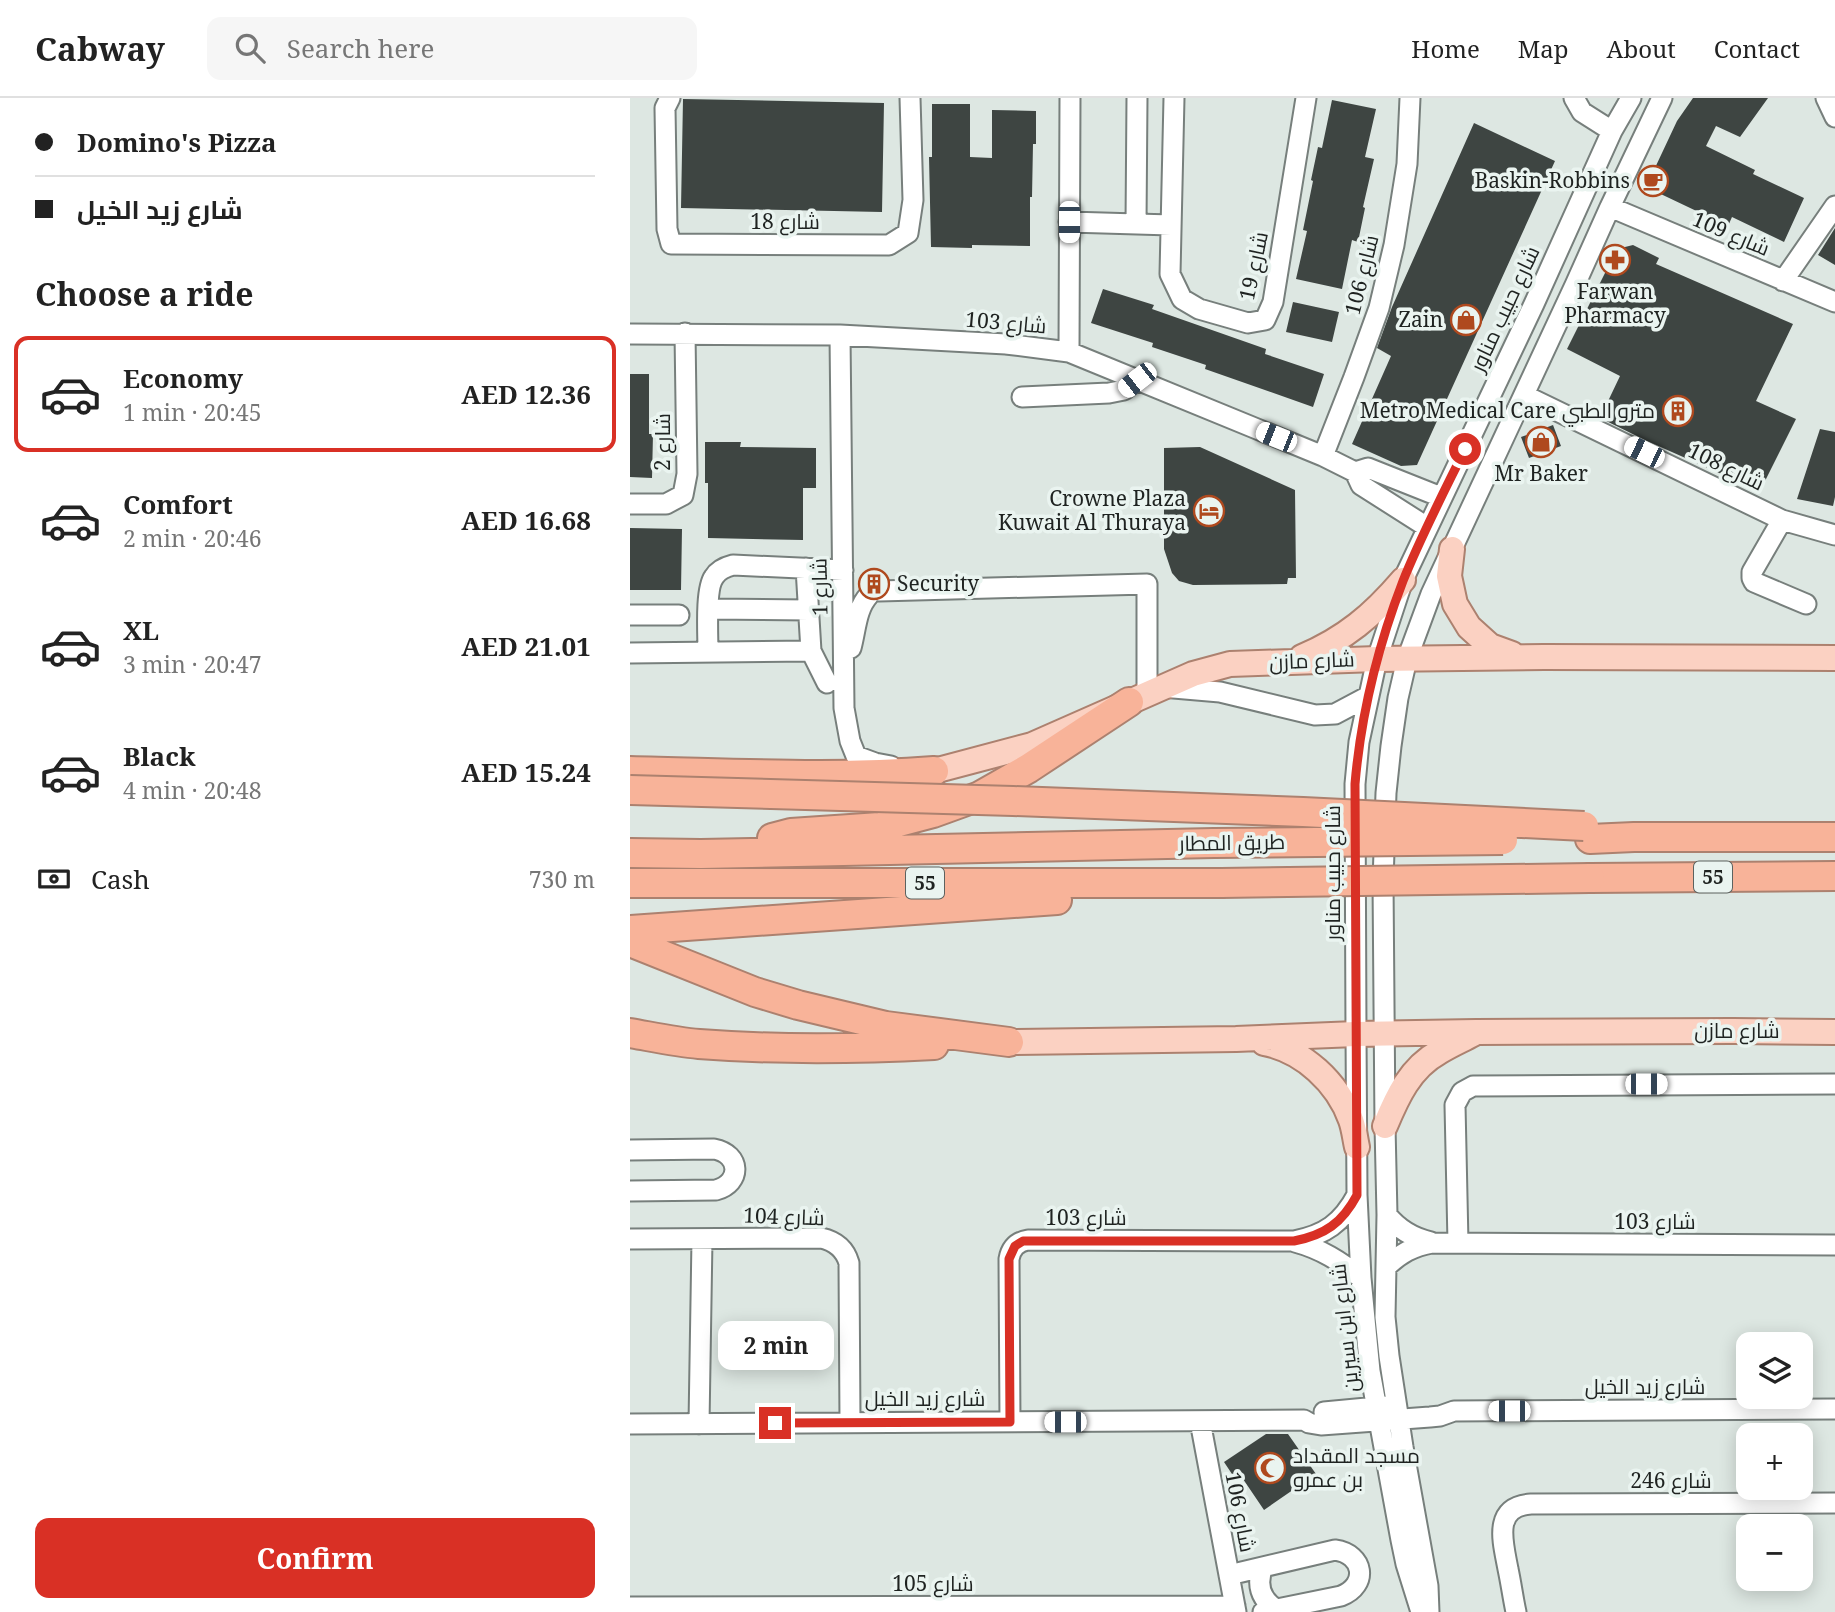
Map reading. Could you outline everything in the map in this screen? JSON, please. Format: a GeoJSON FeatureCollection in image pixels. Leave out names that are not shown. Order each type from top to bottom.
{"type":"FeatureCollection","features":[{"type":"Feature","properties":{"kind":"highway"},"geometry":{"type":"LineString","coordinates":[[701,854],[791,833],[880,827],[933,813],[980,796],[1146,695]]}},
{"type":"Feature","properties":{"kind":"highway"},"geometry":{"type":"LineString","coordinates":[[630,771],[830,776],[934,771]]}},
{"type":"Feature","properties":{"kind":"highway"},"geometry":{"type":"LineString","coordinates":[[630,790],[1303,812],[1587,832]]}},
{"type":"Feature","properties":{"kind":"highway","name":"طريق المطار"},"geometry":{"type":"LineString","coordinates":[[630,853],[1214,844],[1587,832],[1634,837],[1835,837]]}},
{"type":"Feature","properties":{"kind":"highway","name":"طريق المطار"},"geometry":{"type":"LineString","coordinates":[[630,883],[1219,883],[1835,876]]}},
{"type":"Feature","properties":{"kind":"highway"},"geometry":{"type":"LineString","coordinates":[[630,930],[1069,899],[1219,883]]}},
{"type":"Feature","properties":{"kind":"highway"},"geometry":{"type":"LineString","coordinates":[[630,942],[755,992],[798,1005],[886,1026],[1009,1042]]}},
{"type":"Feature","properties":{"kind":"highway"},"geometry":{"type":"LineString","coordinates":[[630,1033],[696,1044],[851,1049],[1009,1042]]}},
{"type":"Feature","properties":{"kind":"main road"},"geometry":{"type":"LineString","coordinates":[[1452,549],[1449,576],[1455,604],[1469,628],[1490,646],[1516,656],[1544,657]]}},
{"type":"Feature","properties":{"kind":"main road"},"geometry":{"type":"LineString","coordinates":[[1289,662],[1322,649],[1353,630],[1380,607],[1403,580]]}},
{"type":"Feature","properties":{"kind":"main road","name":"شارع مازن"},"geometry":{"type":"LineString","coordinates":[[934,771],[1032,745],[1193,674],[1230,664],[1544,657],[1835,658]]}},
{"type":"Feature","properties":{"kind":"main road"},"geometry":{"type":"LineString","coordinates":[[1385,1126],[1406,1082],[1421,1064],[1437,1052],[1476,1032]]}},
{"type":"Feature","properties":{"kind":"main road","name":"شارع مازن"},"geometry":{"type":"LineString","coordinates":[[1009,1042],[1476,1032],[1835,1032]]}},
{"type":"Feature","properties":{"kind":"main road"},"geometry":{"type":"LineString","coordinates":[[1236,1039],[1269,1043],[1299,1056],[1321,1073],[1339,1094],[1351,1119],[1357,1147]]}},
{"type":"Feature","properties":{"kind":"street","name":"شارع 18"},"geometry":{"type":"LineString","coordinates":[[670,98],[665,108],[667,229],[671,244],[875,245],[889,245],[908,233],[913,201],[910,98]]}},
{"type":"Feature","properties":{"kind":"street"},"geometry":{"type":"LineString","coordinates":[[1069,352],[1070,98]]}},
{"type":"Feature","properties":{"kind":"street"},"geometry":{"type":"LineString","coordinates":[[1136,224],[1137,98]]}},
{"type":"Feature","properties":{"kind":"street","name":"شارع 19"},"geometry":{"type":"LineString","coordinates":[[1174,98],[1170,274],[1182,299],[1199,309],[1248,323],[1265,320],[1273,302],[1306,98]]}},
{"type":"Feature","properties":{"kind":"street","name":"شارع 106"},"geometry":{"type":"LineString","coordinates":[[1322,456],[1379,308],[1394,245],[1407,164],[1410,98]]}},
{"type":"Feature","properties":{"kind":"street"},"geometry":{"type":"LineString","coordinates":[[1574,98],[1582,112],[1612,131]]}},
{"type":"Feature","properties":{"kind":"street","name":"شارع حبيب مناور"},"geometry":{"type":"LineString","coordinates":[[1356,1034],[1355,784],[1359,742],[1377,659],[1403,580],[1534,304],[1612,131],[1631,98]]}},
{"type":"Feature","properties":{"kind":"street"},"geometry":{"type":"LineString","coordinates":[[1384,1034],[1383,881],[1386,793],[1398,698],[1407,659],[1431,594],[1662,98]]}},
{"type":"Feature","properties":{"kind":"street"},"geometry":{"type":"LineString","coordinates":[[1826,98],[1835,117]]}},
{"type":"Feature","properties":{"kind":"street"},"geometry":{"type":"LineString","coordinates":[[1783,281],[1835,206]]}},
{"type":"Feature","properties":{"kind":"street","name":"شارع 109"},"geometry":{"type":"LineString","coordinates":[[1610,207],[1835,302]]}},
{"type":"Feature","properties":{"kind":"street"},"geometry":{"type":"LineString","coordinates":[[1069,222],[1171,225]]}},
{"type":"Feature","properties":{"kind":"street"},"geometry":{"type":"LineString","coordinates":[[1549,271],[1551,280],[1557,287],[1566,289],[1575,285]]}},
{"type":"Feature","properties":{"kind":"street"},"geometry":{"type":"LineString","coordinates":[[1534,304],[1550,303],[1561,315]]}},
{"type":"Feature","properties":{"kind":"street","name":"شارع 2"},"geometry":{"type":"LineString","coordinates":[[630,504],[666,504],[683,495],[687,474],[685,333]]}},
{"type":"Feature","properties":{"kind":"street","name":"شارع 103"},"geometry":{"type":"LineString","coordinates":[[630,334],[840,335],[1006,344],[1069,352],[1355,472],[1361,485],[1427,527]]}},
{"type":"Feature","properties":{"kind":"street","name":"شارع 1"},"geometry":{"type":"LineString","coordinates":[[840,335],[843,569],[836,678],[850,741],[856,755],[887,766],[934,771]]}},
{"type":"Feature","properties":{"kind":"street"},"geometry":{"type":"LineString","coordinates":[[1022,397],[1109,393],[1124,390],[1137,380]]}},
{"type":"Feature","properties":{"kind":"street","name":"شارع 108"},"geometry":{"type":"LineString","coordinates":[[1524,395],[1782,520],[1835,535]]}},
{"type":"Feature","properties":{"kind":"street","name":"شارع 103"},"geometry":{"type":"LineString","coordinates":[[1355,472],[1368,468],[1441,497]]}},
{"type":"Feature","properties":{"kind":"street"},"geometry":{"type":"LineString","coordinates":[[1782,520],[1752,572],[1752,578],[1754,582],[1806,604]]}},
{"type":"Feature","properties":{"kind":"street"},"geometry":{"type":"LineString","coordinates":[[708,651],[711,582],[725,567],[740,565],[843,569]]}},
{"type":"Feature","properties":{"kind":"street"},"geometry":{"type":"LineString","coordinates":[[806,568],[811,651],[820,671],[836,678],[855,633],[863,601],[874,593],[1147,584],[1146,695],[1220,692],[1315,715],[1335,714],[1367,697]]}},
{"type":"Feature","properties":{"kind":"street"},"geometry":{"type":"LineString","coordinates":[[709,609],[808,610]]}},
{"type":"Feature","properties":{"kind":"street"},"geometry":{"type":"LineString","coordinates":[[630,615],[679,615]]}},
{"type":"Feature","properties":{"kind":"street"},"geometry":{"type":"LineString","coordinates":[[630,653],[811,651]]}},
{"type":"Feature","properties":{"kind":"street","name":"شارع ابن سيرين"},"geometry":{"type":"LineString","coordinates":[[1356,1034],[1357,1195],[1367,1350],[1406,1564],[1421,1612]]}},
{"type":"Feature","properties":{"kind":"street","name":"شارع ابن سيرين"},"geometry":{"type":"LineString","coordinates":[[1384,1034],[1387,1215],[1385,1317],[1389,1356],[1428,1586],[1429,1612]]}},
{"type":"Feature","properties":{"kind":"street"},"geometry":{"type":"LineString","coordinates":[[1458,1243],[1455,1105],[1462,1092],[1473,1086],[1835,1083]]}},
{"type":"Feature","properties":{"kind":"street"},"geometry":{"type":"LineString","coordinates":[[630,1150],[714,1149],[730,1156],[735,1173],[732,1182],[716,1190],[630,1191]]}},
{"type":"Feature","properties":{"kind":"street"},"geometry":{"type":"LineString","coordinates":[[1301,1240],[1321,1233],[1343,1217],[1357,1195]]}},
{"type":"Feature","properties":{"kind":"street","name":"شارع 103"},"geometry":{"type":"LineString","coordinates":[[1387,1215],[1409,1234],[1432,1243]]}},
{"type":"Feature","properties":{"kind":"street"},"geometry":{"type":"LineString","coordinates":[[699,1424],[702,1238]]}},
{"type":"Feature","properties":{"kind":"street","name":"شارع 104"},"geometry":{"type":"LineString","coordinates":[[630,1239],[821,1238],[833,1242],[844,1251],[849,1263],[850,1422]]}},
{"type":"Feature","properties":{"kind":"street","name":"شارع 103"},"geometry":{"type":"LineString","coordinates":[[1010,1422],[1009,1259],[1012,1250],[1019,1243],[1028,1240],[1301,1240],[1329,1254],[1361,1278]]}},
{"type":"Feature","properties":{"kind":"street","name":"شارع 103"},"geometry":{"type":"LineString","coordinates":[[1386,1267],[1412,1248],[1432,1243],[1835,1245]]}},
{"type":"Feature","properties":{"kind":"street","name":"شارع زيد الخيل"},"geometry":{"type":"LineString","coordinates":[[630,1424],[1304,1420],[1321,1425],[1398,1412],[1440,1416],[1454,1411],[1835,1409]]}},
{"type":"Feature","properties":{"kind":"street","name":"شارع 106"},"geometry":{"type":"LineString","coordinates":[[1200,1421],[1236,1609]]}},
{"type":"Feature","properties":{"kind":"street","name":"شارع 246"},"geometry":{"type":"LineString","coordinates":[[1516,1612],[1501,1533],[1505,1519],[1520,1506],[1835,1503]]}},
{"type":"Feature","properties":{"kind":"street"},"geometry":{"type":"LineString","coordinates":[[1229,1575],[1335,1550],[1345,1551],[1353,1557],[1360,1575],[1350,1592],[1341,1596],[1269,1610],[1269,1605],[1260,1591],[1260,1574],[1263,1567]]}},
{"type":"Feature","properties":{"kind":"street","name":"شارع 105"},"geometry":{"type":"LineString","coordinates":[[630,1607],[1236,1609]]}},
{"type":"Feature","properties":{"kind":"building"},"geometry":{"type":"Polygon","coordinates":[[[1693,98],[1768,98],[1740,137],[1716,126],[1706,146],[1755,170],[1753,174],[1804,198],[1784,242],[1732,217],[1728,226],[1646,187],[1677,121],[1693,98]]]}},
{"type":"Feature","properties":{"kind":"building"},"geometry":{"type":"Polygon","coordinates":[[[683,99],[884,103],[882,212],[681,208],[683,99]]]}},
{"type":"Feature","properties":{"kind":"building"},"geometry":{"type":"Polygon","coordinates":[[[1332,100],[1376,109],[1365,157],[1374,159],[1363,207],[1365,208],[1358,242],[1352,240],[1342,289],[1296,279],[1307,231],[1303,230],[1313,181],[1311,180],[1318,147],[1322,148],[1332,100]]]}},
{"type":"Feature","properties":{"kind":"building"},"geometry":{"type":"Polygon","coordinates":[[[932,104],[970,104],[970,157],[992,158],[992,110],[1036,111],[1036,144],[1033,144],[1030,197],[1030,246],[931,247],[929,157],[932,157],[932,104]]]}},
{"type":"Feature","properties":{"kind":"building"},"geometry":{"type":"Polygon","coordinates":[[[1474,123],[1555,161],[1417,465],[1401,466],[1352,444],[1391,356],[1377,348],[1392,307],[1474,123]]]}},
{"type":"Feature","properties":{"kind":"building"},"geometry":{"type":"Polygon","coordinates":[[[1835,228],[1835,265],[1818,255],[1835,228]]]}},
{"type":"Feature","properties":{"kind":"building"},"geometry":{"type":"Polygon","coordinates":[[[1633,245],[1659,258],[1656,264],[1793,324],[1756,401],[1796,419],[1760,491],[1600,418],[1620,376],[1567,349],[1617,249],[1633,245]]]}},
{"type":"Feature","properties":{"kind":"building"},"geometry":{"type":"Polygon","coordinates":[[[1103,289],[1154,305],[1152,309],[1266,349],[1265,354],[1324,374],[1313,407],[1205,369],[1206,365],[1152,347],[1153,343],[1091,323],[1103,289]]]}},
{"type":"Feature","properties":{"kind":"building"},"geometry":{"type":"Polygon","coordinates":[[[1293,302],[1339,312],[1332,342],[1286,332],[1293,302]]]}},
{"type":"Feature","properties":{"kind":"building"},"geometry":{"type":"Polygon","coordinates":[[[630,374],[649,374],[649,434],[653,434],[652,478],[630,477],[630,374]]]}},
{"type":"Feature","properties":{"kind":"building","name":"Mr Baker"},"geometry":{"type":"Polygon","coordinates":[[[1553,425],[1561,446],[1529,458],[1521,437],[1553,425]]]}},
{"type":"Feature","properties":{"kind":"building"},"geometry":{"type":"Polygon","coordinates":[[[1820,429],[1835,432],[1833,506],[1797,499],[1820,429]]]}},
{"type":"Feature","properties":{"kind":"building"},"geometry":{"type":"Polygon","coordinates":[[[705,442],[741,442],[740,447],[816,448],[816,488],[803,488],[803,540],[708,538],[705,442]]]}},
{"type":"Feature","properties":{"kind":"building"},"geometry":{"type":"Polygon","coordinates":[[[1200,447],[1295,490],[1296,578],[1288,578],[1287,584],[1193,585],[1179,581],[1172,573],[1164,549],[1164,448],[1200,447]]]}},
{"type":"Feature","properties":{"kind":"building"},"geometry":{"type":"Polygon","coordinates":[[[630,528],[682,529],[681,590],[630,590],[630,528]]]}},
{"type":"Feature","properties":{"kind":"building","name":"مسجد المقداد بن عمرو"},"geometry":{"type":"Polygon","coordinates":[[[1266,1434],[1288,1434],[1316,1474],[1264,1510],[1243,1479],[1238,1483],[1224,1462],[1266,1434]]]}},
{"type":"Feature","properties":{"kind":"place","name":"Baskin-Robbins"},"geometry":{"type":"Point","coordinates":[1653,181]}},
{"type":"Feature","properties":{"kind":"place","name":"Farwan Pharmacy"},"geometry":{"type":"Point","coordinates":[1615,260]}},
{"type":"Feature","properties":{"kind":"place","name":"Zain"},"geometry":{"type":"Point","coordinates":[1466,320]}},
{"type":"Feature","properties":{"kind":"place","name":"Metro Medical Care مترو الطبي"},"geometry":{"type":"Point","coordinates":[1678,411]}},
{"type":"Feature","properties":{"kind":"place","name":"Mr Baker"},"geometry":{"type":"Point","coordinates":[1541,442]}},
{"type":"Feature","properties":{"kind":"place","name":"Crowne Plaza Kuwait Al Thuraya"},"geometry":{"type":"Point","coordinates":[1209,511]}},
{"type":"Feature","properties":{"kind":"place","name":"Security"},"geometry":{"type":"Point","coordinates":[874,584]}},
{"type":"Feature","properties":{"kind":"place","name":"مسجد المقداد بن عمرو"},"geometry":{"type":"Point","coordinates":[1270,1468]}},
{"type":"Feature","properties":{"kind":"route"},"geometry":{"type":"LineString","coordinates":[[775,1423],[1010,1422],[1009,1259],[1015,1246],[1023,1241],[1294,1241],[1309,1238],[1333,1226],[1351,1207],[1357,1195],[1355,784],[1359,742],[1377,659],[1403,580],[1465,449]]}}]}
